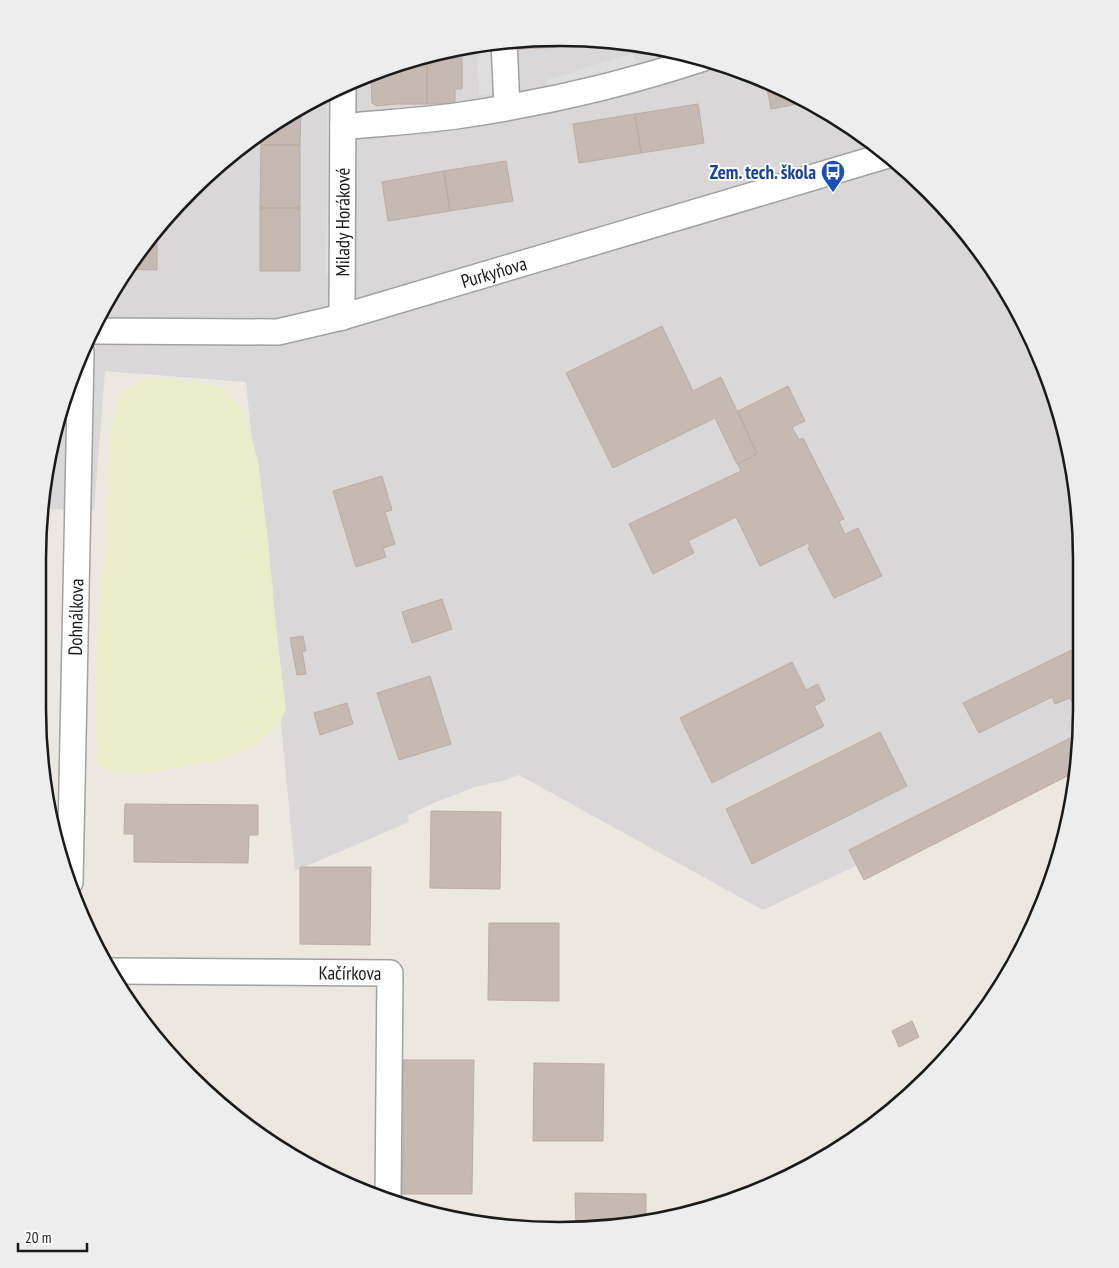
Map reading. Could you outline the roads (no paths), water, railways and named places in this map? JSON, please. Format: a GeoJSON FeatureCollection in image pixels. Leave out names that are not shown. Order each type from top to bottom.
{"type":"FeatureCollection","features":[{"type":"Feature","properties":{"kind":"street"},"geometry":{"type":"LineString","coordinates":[[504,50],[507,107]]}},
{"type":"Feature","properties":{"kind":"street"},"geometry":{"type":"LineString","coordinates":[[343,127],[456,116],[549,100],[664,60]]}},
{"type":"Feature","properties":{"kind":"street","name":"Milady Horákové"},"geometry":{"type":"LineString","coordinates":[[342,317],[343,94]]}},
{"type":"Feature","properties":{"kind":"street","name":"Purkyňova"},"geometry":{"type":"LineString","coordinates":[[100,330],[278,332],[342,317],[880,158]]}},
{"type":"Feature","properties":{"kind":"street","name":"Dohnálkova"},"geometry":{"type":"LineString","coordinates":[[70,864],[81,375]]}},
{"type":"Feature","properties":{"kind":"street","name":"Kačírkova"},"geometry":{"type":"LineString","coordinates":[[119,971],[390,973],[388,1192]]}},
{"type":"Feature","properties":{"kind":"place","name":"Zem. tech. škola"},"geometry":{"type":"Point","coordinates":[833,193]}}]}
